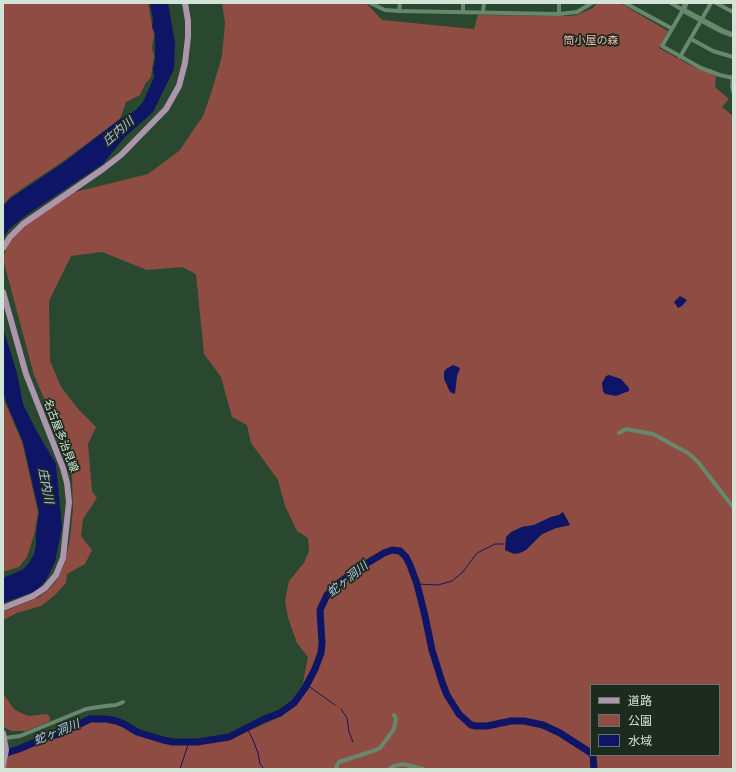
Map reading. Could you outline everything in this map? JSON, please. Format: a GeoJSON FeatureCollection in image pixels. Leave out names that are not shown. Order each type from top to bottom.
{"type":"FeatureCollection","features":[{"type":"Feature","properties":{"kind":"main road"},"geometry":{"type":"LineString","coordinates":[[3,248],[10,237],[23,224],[103,170],[121,155],[172,101],[179,86],[185,63],[188,21],[185,3]]}},
{"type":"Feature","properties":{"kind":"main road","name":"名古屋多治見線"},"geometry":{"type":"LineString","coordinates":[[3,292],[26,374],[63,468],[67,483],[69,502],[63,558],[56,575],[45,588],[33,596],[3,608]]}},
{"type":"Feature","properties":{"kind":"main road"},"geometry":{"type":"LineString","coordinates":[[3,766],[6,750],[4,735]]}},
{"type":"Feature","properties":{"kind":"street"},"geometry":{"type":"LineString","coordinates":[[370,3],[385,10],[399,11],[559,14],[577,12],[592,3]]}},
{"type":"Feature","properties":{"kind":"street"},"geometry":{"type":"LineString","coordinates":[[399,11],[400,3]]}},
{"type":"Feature","properties":{"kind":"street"},"geometry":{"type":"LineString","coordinates":[[463,3],[463,12]]}},
{"type":"Feature","properties":{"kind":"street"},"geometry":{"type":"LineString","coordinates":[[484,3],[484,12]]}},
{"type":"Feature","properties":{"kind":"street"},"geometry":{"type":"LineString","coordinates":[[559,3],[559,14]]}},
{"type":"Feature","properties":{"kind":"street"},"geometry":{"type":"LineString","coordinates":[[625,3],[671,28]]}},
{"type":"Feature","properties":{"kind":"street"},"geometry":{"type":"LineString","coordinates":[[671,3],[722,31],[733,35]]}},
{"type":"Feature","properties":{"kind":"street"},"geometry":{"type":"LineString","coordinates":[[686,3],[662,46],[706,70],[720,75],[733,77],[733,91]]}},
{"type":"Feature","properties":{"kind":"street"},"geometry":{"type":"LineString","coordinates":[[680,57],[711,3]]}},
{"type":"Feature","properties":{"kind":"street"},"geometry":{"type":"LineString","coordinates":[[716,3],[733,12]]}},
{"type":"Feature","properties":{"kind":"street"},"geometry":{"type":"LineString","coordinates":[[691,39],[713,51],[733,57]]}},
{"type":"Feature","properties":{"kind":"street"},"geometry":{"type":"LineString","coordinates":[[619,433],[626,429],[653,434],[688,453],[698,462],[733,507]]}},
{"type":"Feature","properties":{"kind":"street"},"geometry":{"type":"LineString","coordinates":[[4,735],[20,736],[86,709],[116,705],[123,702]]}},
{"type":"Feature","properties":{"kind":"street"},"geometry":{"type":"LineString","coordinates":[[336,769],[339,762],[380,748],[394,730],[396,719],[394,715]]}},
{"type":"Feature","properties":{"kind":"street"},"geometry":{"type":"LineString","coordinates":[[389,769],[403,764],[423,769]]}},
{"type":"Feature","properties":{"kind":"green space"},"geometry":{"type":"Polygon","coordinates":[[[3,3],[148,3],[154,35],[152,48],[154,56],[151,77],[145,84],[140,95],[126,102],[120,119],[62,162],[10,197],[3,205],[3,3]]]}},
{"type":"Feature","properties":{"kind":"green space","name":"筒小屋の森"},"geometry":{"type":"Polygon","coordinates":[[[222,3],[366,3],[382,20],[474,29],[478,15],[569,16],[577,15],[593,8],[597,3],[620,3],[668,31],[659,48],[690,65],[716,76],[715,87],[729,99],[722,107],[733,116],[733,769],[5,769],[9,754],[44,740],[65,734],[90,721],[117,723],[140,736],[170,743],[198,745],[228,740],[282,716],[300,698],[308,657],[297,643],[288,618],[285,601],[289,581],[304,563],[309,551],[308,538],[297,531],[285,506],[278,480],[251,443],[247,425],[232,417],[221,377],[204,354],[196,274],[182,267],[147,270],[102,252],[71,256],[49,301],[50,361],[61,387],[79,410],[96,427],[88,444],[92,491],[97,498],[83,519],[81,536],[92,550],[85,564],[67,574],[66,583],[55,595],[41,606],[17,613],[3,620],[3,612],[39,597],[56,581],[65,562],[70,539],[73,509],[72,477],[63,443],[34,375],[3,259],[8,242],[17,231],[71,193],[148,174],[179,151],[203,116],[222,56],[225,23],[222,3]],[[563,512],[534,525],[522,527],[526,550],[542,534],[556,528],[570,525],[563,512]]]}},
{"type":"Feature","properties":{"kind":"green space"},"geometry":{"type":"Polygon","coordinates":[[[3,398],[22,442],[38,512],[34,535],[27,557],[19,567],[3,572],[3,398]]]}},
{"type":"Feature","properties":{"kind":"green space"},"geometry":{"type":"Polygon","coordinates":[[[3,694],[14,709],[29,716],[47,714],[50,717],[50,721],[26,731],[12,731],[5,728],[3,725],[3,694]]]}},
{"type":"Feature","properties":{"kind":"water","name":"庄内川"},"geometry":{"type":"Polygon","coordinates":[[[150,3],[168,3],[175,43],[174,69],[153,112],[124,138],[103,164],[25,216],[9,229],[3,238],[3,206],[11,198],[63,163],[120,119],[136,110],[143,102],[154,77],[153,68],[155,61],[155,33],[152,27],[153,20],[150,3]]]}},
{"type":"Feature","properties":{"kind":"water"},"geometry":{"type":"Polygon","coordinates":[[[680,296],[687,300],[678,308],[674,302],[680,296]]]}},
{"type":"Feature","properties":{"kind":"water","name":"庄内川"},"geometry":{"type":"Polygon","coordinates":[[[3,328],[17,373],[23,404],[56,464],[62,527],[55,562],[46,580],[33,592],[3,603],[3,581],[5,577],[22,570],[29,563],[34,554],[39,512],[23,442],[3,391],[3,328]]]}},
{"type":"Feature","properties":{"kind":"water"},"geometry":{"type":"Polygon","coordinates":[[[453,365],[460,368],[457,376],[455,394],[450,392],[444,379],[444,372],[453,365]]]}},
{"type":"Feature","properties":{"kind":"water"},"geometry":{"type":"Polygon","coordinates":[[[609,375],[621,379],[629,388],[629,391],[616,396],[605,394],[602,383],[606,376],[609,375]]]}},
{"type":"Feature","properties":{"kind":"water"},"geometry":{"type":"Polygon","coordinates":[[[563,512],[570,525],[556,528],[542,534],[526,550],[520,553],[514,554],[505,550],[506,537],[511,532],[522,527],[534,525],[563,512]]]}},
{"type":"Feature","properties":{"kind":"waterway"},"geometry":{"type":"LineString","coordinates":[[417,584],[438,585],[452,581],[463,572],[476,554],[495,544],[504,544]]}},
{"type":"Feature","properties":{"kind":"waterway","name":"蛇ヶ洞川"},"geometry":{"type":"LineString","coordinates":[[3,754],[47,737],[59,734],[90,719],[107,719],[116,721],[137,732],[163,740],[173,742],[197,742],[229,737],[264,719],[280,713],[294,703],[305,688],[315,669],[321,653],[322,643],[320,610],[327,595],[340,582],[364,565],[392,550],[400,551],[406,557],[410,565],[417,584],[432,650],[442,682],[447,695],[459,714],[471,725],[476,726],[487,726],[511,721],[524,721],[543,725],[560,733],[590,752]]}},
{"type":"Feature","properties":{"kind":"waterway"},"geometry":{"type":"LineString","coordinates":[[307,685],[335,705]]}},
{"type":"Feature","properties":{"kind":"waterway"},"geometry":{"type":"LineString","coordinates":[[341,709],[347,718],[349,732],[353,742]]}},
{"type":"Feature","properties":{"kind":"waterway"},"geometry":{"type":"LineString","coordinates":[[247,728],[258,753],[260,764],[264,769]]}},
{"type":"Feature","properties":{"kind":"waterway"},"geometry":{"type":"LineString","coordinates":[[180,769],[189,742]]}},
{"type":"Feature","properties":{"kind":"waterway","name":"蛇ヶ洞川"},"geometry":{"type":"LineString","coordinates":[[593,756],[594,769]]}}]}
